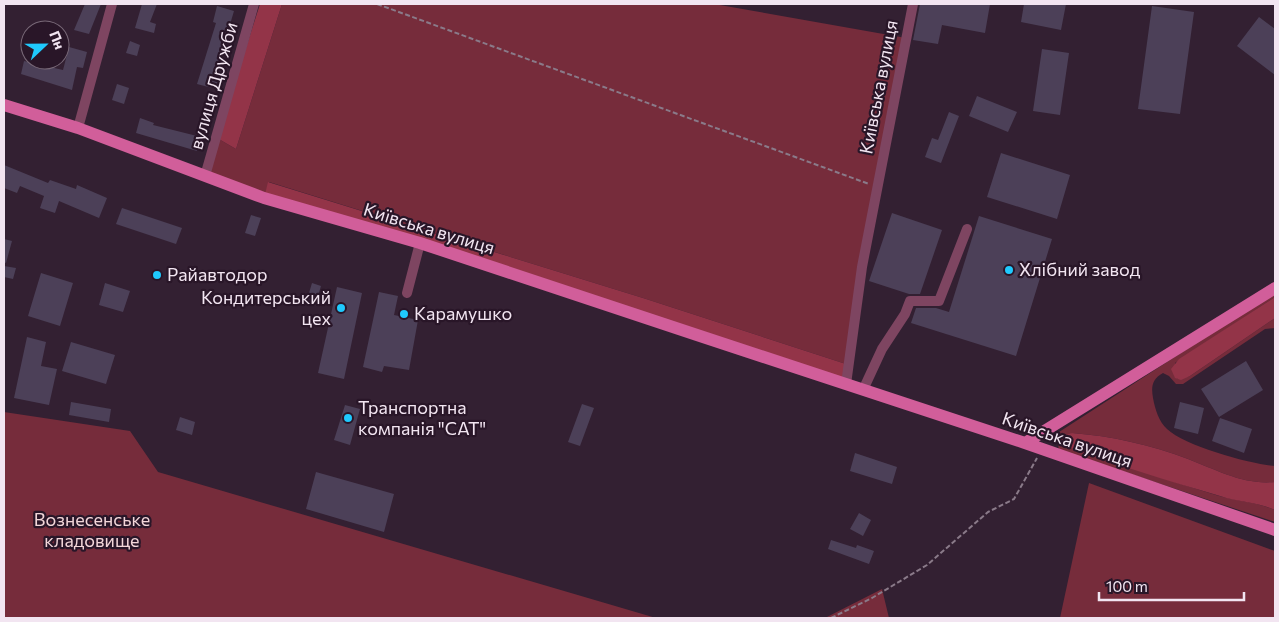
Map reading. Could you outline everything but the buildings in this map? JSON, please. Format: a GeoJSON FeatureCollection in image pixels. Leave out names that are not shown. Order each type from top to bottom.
{"type":"FeatureCollection","features":[{"type":"Feature","properties":{"kind":"main road","name":"Київська вулиця"},"geometry":{"type":"LineString","coordinates":[[4,105],[78,128],[264,198],[420,243],[1025,443],[1275,530]]}},
{"type":"Feature","properties":{"kind":"main road"},"geometry":{"type":"LineString","coordinates":[[1025,443],[1275,288]]}},
{"type":"Feature","properties":{"kind":"street"},"geometry":{"type":"LineString","coordinates":[[78,128],[112,4]]}},
{"type":"Feature","properties":{"kind":"street","name":"вулиця Дружби"},"geometry":{"type":"LineString","coordinates":[[205,176],[254,4]]}},
{"type":"Feature","properties":{"kind":"street","name":"Київська вулиця"},"geometry":{"type":"LineString","coordinates":[[846,384],[862,267],[912,4]]}},
{"type":"Feature","properties":{"kind":"street"},"geometry":{"type":"LineString","coordinates":[[863,390],[882,349],[905,314],[910,301],[939,300],[967,229]]}},
{"type":"Feature","properties":{"kind":"street"},"geometry":{"type":"LineString","coordinates":[[407,293],[420,243]]}},
{"type":"Feature","properties":{"kind":"path"},"geometry":{"type":"LineString","coordinates":[[377,4],[868,184],[880,174]]}},
{"type":"Feature","properties":{"kind":"path"},"geometry":{"type":"LineString","coordinates":[[832,618],[872,598],[927,565],[988,512],[1014,499],[1041,449]]}},
{"type":"Feature","properties":{"kind":"green space"},"geometry":{"type":"Polygon","coordinates":[[[282,4],[714,4],[906,38],[849,365],[643,298],[269,182],[264,198],[205,176],[217,138],[236,149],[282,4]]]}},
{"type":"Feature","properties":{"kind":"green space"},"geometry":{"type":"Polygon","coordinates":[[[1275,292],[1275,297],[1175,363],[1177,379],[1190,376],[1275,318],[1275,328],[1265,329],[1183,384],[1176,384],[1169,376],[1163,373],[1159,375],[1154,381],[1152,390],[1158,415],[1167,429],[1202,448],[1250,462],[1275,466],[1275,482],[1241,479],[1146,445],[1116,439],[1072,433],[1065,444],[1199,490],[1268,507],[1275,510],[1275,522],[1059,450],[1056,434],[1275,292]]]}},
{"type":"Feature","properties":{"kind":"green space","name":"Вознесенське кладовище"},"geometry":{"type":"Polygon","coordinates":[[[4,412],[130,431],[158,472],[656,618],[4,618],[4,412]]]}},
{"type":"Feature","properties":{"kind":"green space"},"geometry":{"type":"Polygon","coordinates":[[[1089,483],[1275,551],[1275,618],[1060,618],[1089,483]]]}},
{"type":"Feature","properties":{"kind":"green space"},"geometry":{"type":"Polygon","coordinates":[[[882,589],[889,618],[825,618],[882,589]]]}},
{"type":"Feature","properties":{"kind":"shaded area"},"geometry":{"type":"Polygon","coordinates":[[[260,4],[282,4],[236,149],[217,138],[260,4]]]}},
{"type":"Feature","properties":{"kind":"shaded area"},"geometry":{"type":"Polygon","coordinates":[[[268,182],[643,298],[849,365],[846,384],[264,198],[268,182]]]}},
{"type":"Feature","properties":{"kind":"shaded area"},"geometry":{"type":"Polygon","coordinates":[[[1275,297],[1275,318],[1190,376],[1181,380],[1175,378],[1171,369],[1179,359],[1275,297]]]}},
{"type":"Feature","properties":{"kind":"shaded area"},"geometry":{"type":"Polygon","coordinates":[[[1072,433],[1102,436],[1160,449],[1241,479],[1275,482],[1275,510],[1163,479],[1069,447],[1064,442],[1066,435],[1072,433]]]}},
{"type":"Feature","properties":{"kind":"place","name":"Хлібний завод"},"geometry":{"type":"Point","coordinates":[1009,270]}},
{"type":"Feature","properties":{"kind":"place","name":"Райавтодор"},"geometry":{"type":"Point","coordinates":[157,275]}},
{"type":"Feature","properties":{"kind":"place","name":"Кондитерський цех"},"geometry":{"type":"Point","coordinates":[341,308]}},
{"type":"Feature","properties":{"kind":"place","name":"Карамушко"},"geometry":{"type":"Point","coordinates":[404,314]}},
{"type":"Feature","properties":{"kind":"place","name":"Транспортна компанія \"САТ\""},"geometry":{"type":"Point","coordinates":[348,418]}}]}
